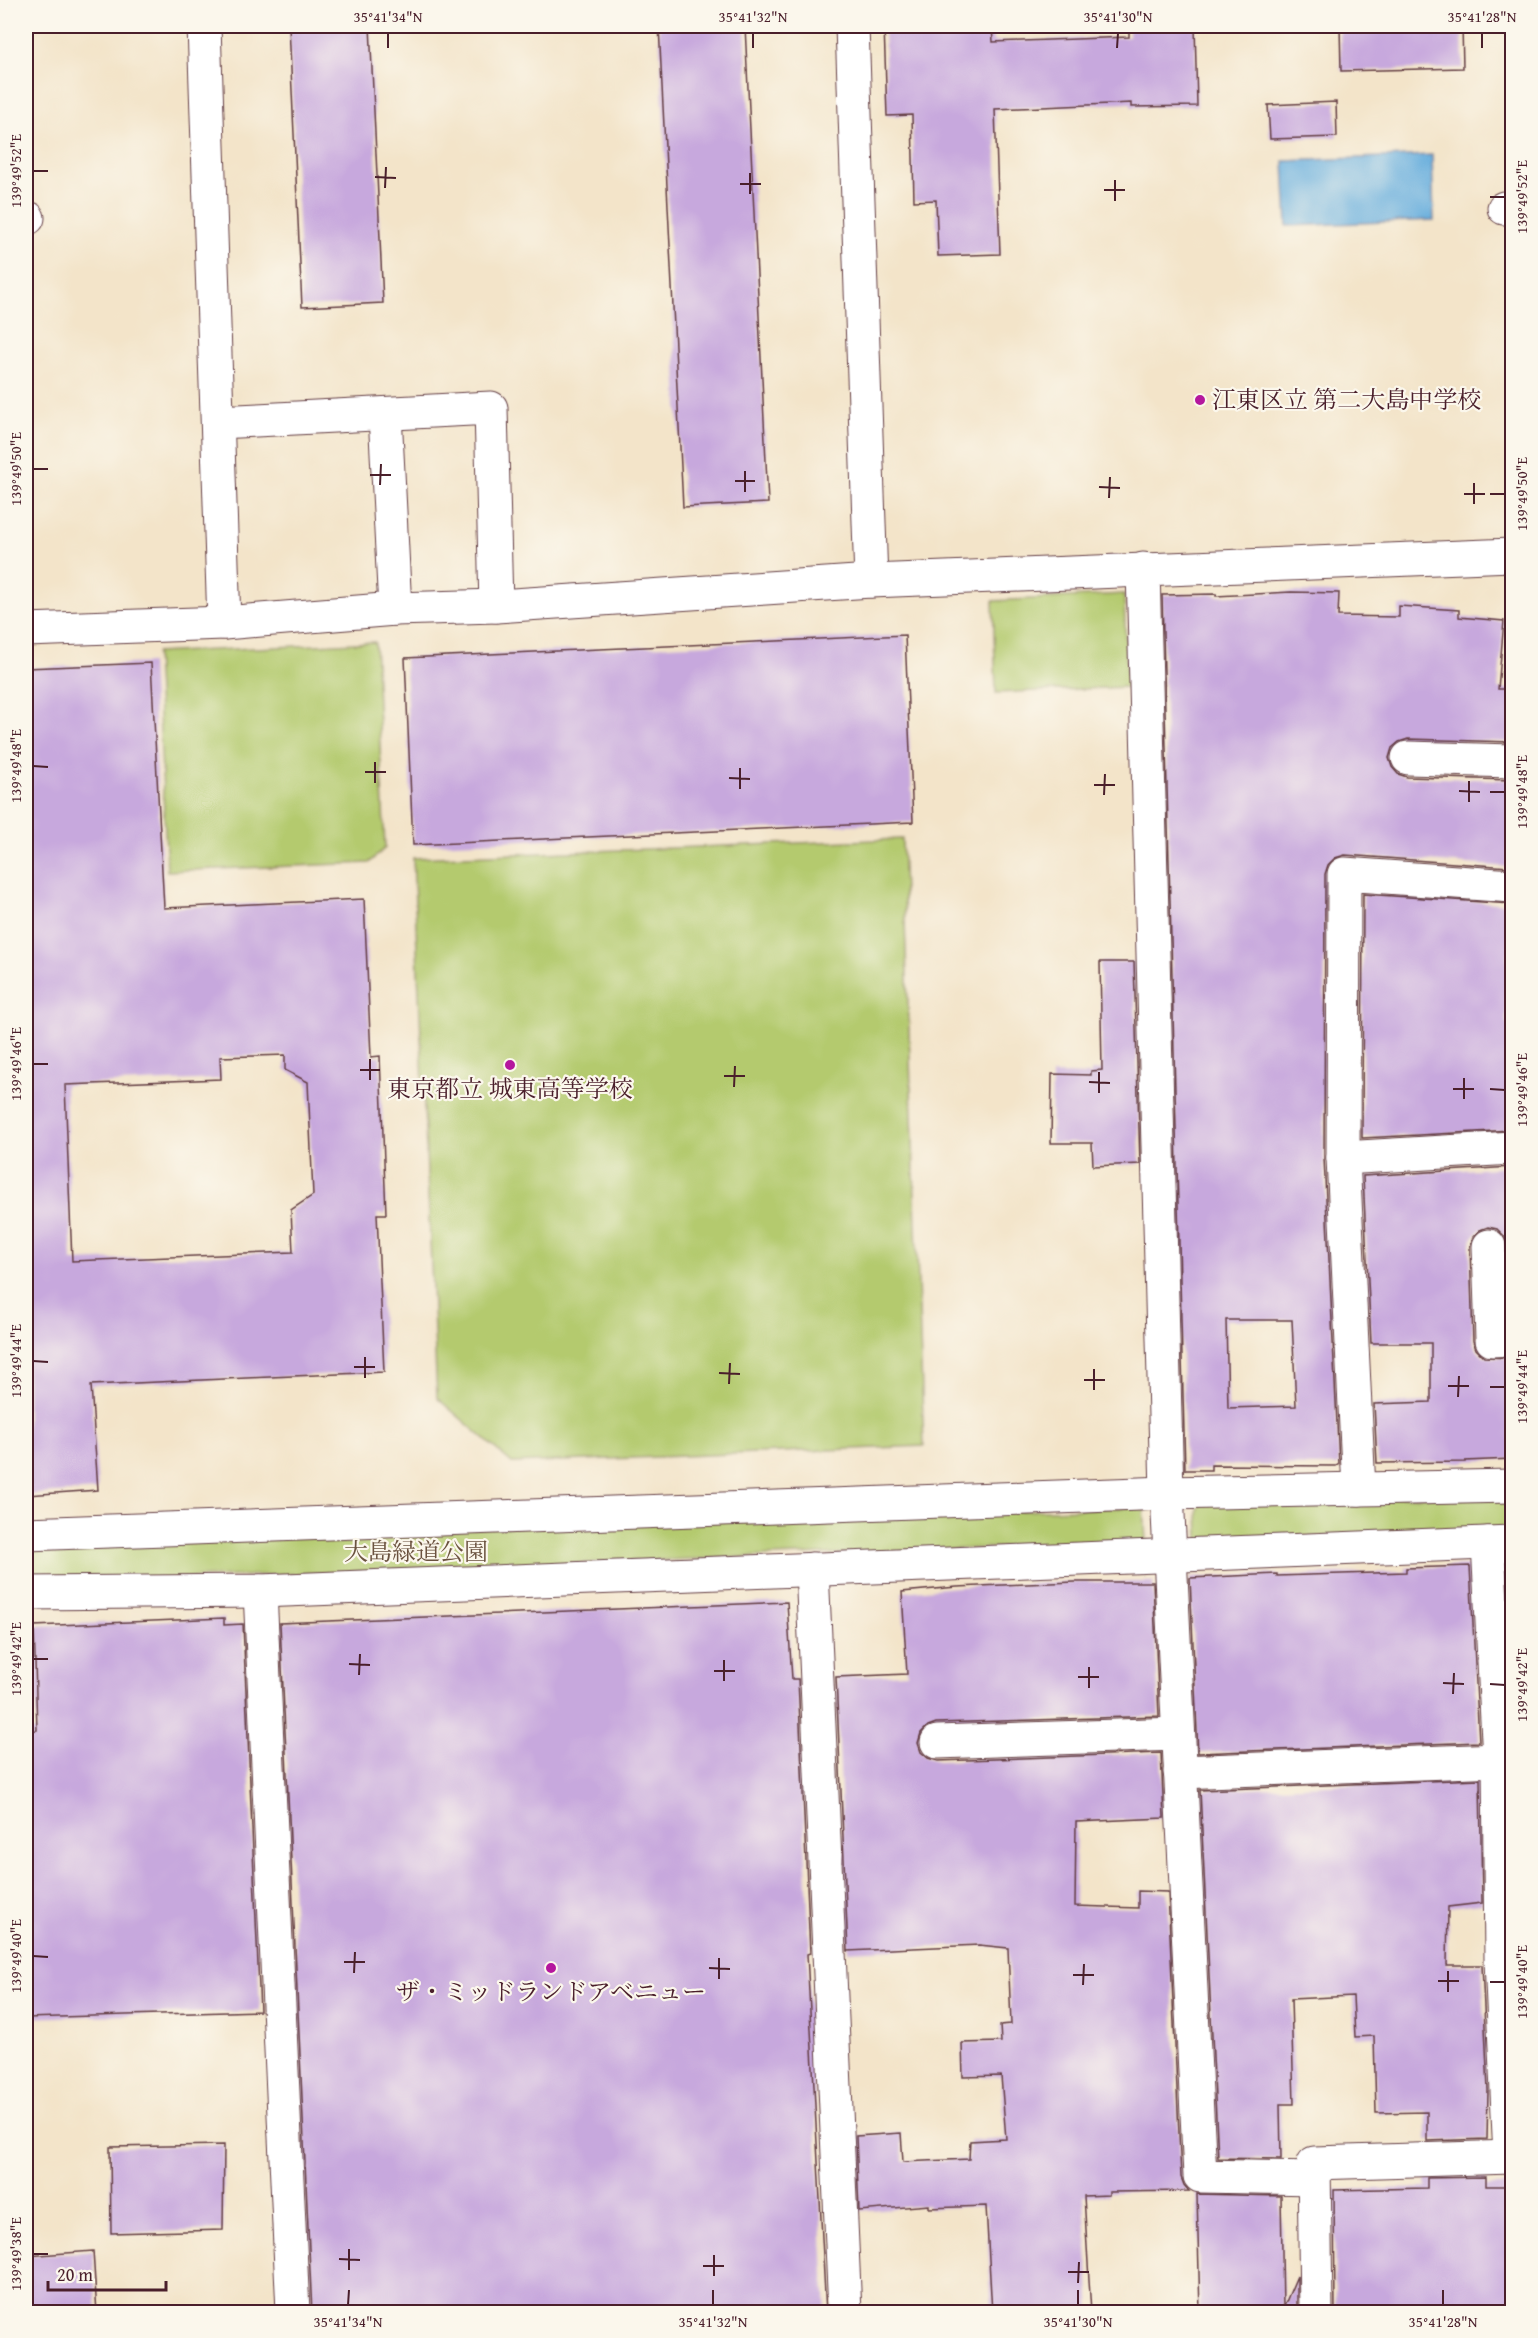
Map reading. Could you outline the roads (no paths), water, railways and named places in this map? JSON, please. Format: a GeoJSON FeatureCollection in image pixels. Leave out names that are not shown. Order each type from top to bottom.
{"type":"FeatureCollection","features":[{"type":"Feature","properties":{"kind":"street"},"geometry":{"type":"LineString","coordinates":[[204,26],[224,623]]}},
{"type":"Feature","properties":{"kind":"street"},"geometry":{"type":"LineString","coordinates":[[852,26],[872,581]]}},
{"type":"Feature","properties":{"kind":"street"},"geometry":{"type":"LineString","coordinates":[[218,422],[491,408],[496,606]]}},
{"type":"Feature","properties":{"kind":"street"},"geometry":{"type":"LineString","coordinates":[[385,414],[395,609]]}},
{"type":"Feature","properties":{"kind":"street"},"geometry":{"type":"LineString","coordinates":[[26,630],[224,623],[395,609],[496,606],[872,581],[1512,555]]}},
{"type":"Feature","properties":{"kind":"street"},"geometry":{"type":"LineString","coordinates":[[1143,569],[1167,1493],[1200,2176],[1314,2178]]}},
{"type":"Feature","properties":{"kind":"street"},"geometry":{"type":"LineString","coordinates":[[1408,758],[1512,761]]}},
{"type":"Feature","properties":{"kind":"street"},"geometry":{"type":"LineString","coordinates":[[1359,1489],[1343,1158],[1344,874],[1512,886]]}},
{"type":"Feature","properties":{"kind":"street"},"geometry":{"type":"LineString","coordinates":[[1343,1158],[1512,1148]]}},
{"type":"Feature","properties":{"kind":"street"},"geometry":{"type":"LineString","coordinates":[[1489,1246],[1492,1340],[1512,1339]]}},
{"type":"Feature","properties":{"kind":"street"},"geometry":{"type":"LineString","coordinates":[[26,1534],[1167,1493],[1512,1486]]}},
{"type":"Feature","properties":{"kind":"street"},"geometry":{"type":"LineString","coordinates":[[26,1593],[260,1591],[1500,1543],[1501,1960],[1511,2157],[1314,2163],[1316,2313]]}},
{"type":"Feature","properties":{"kind":"street"},"geometry":{"type":"LineString","coordinates":[[812,1569],[845,2313]]}},
{"type":"Feature","properties":{"kind":"street"},"geometry":{"type":"LineString","coordinates":[[260,1591],[293,2313]]}},
{"type":"Feature","properties":{"kind":"street"},"geometry":{"type":"LineString","coordinates":[[936,1742],[1178,1734]]}},
{"type":"Feature","properties":{"kind":"street"},"geometry":{"type":"LineString","coordinates":[[1180,1772],[1499,1760]]}},
{"type":"Feature","properties":{"kind":"water"},"geometry":{"type":"Polygon","coordinates":[[[1432,155],[1434,220],[1287,226],[1284,161],[1432,155]]]}},
{"type":"Feature","properties":{"kind":"place","name":"江東区立 第二大島中学校"},"geometry":{"type":"Point","coordinates":[1200,400]}},
{"type":"Feature","properties":{"kind":"place","name":"東京都立 城東高等学校"},"geometry":{"type":"Point","coordinates":[510,1065]}},
{"type":"Feature","properties":{"kind":"place","name":"ザ・ミッドランドアベニュー"},"geometry":{"type":"Point","coordinates":[551,1968]}},
{"type":"Feature","properties":{"kind":"park label","name":"大島緑道公園"},"geometry":{"type":"Point","coordinates":[416,1552]}}]}
